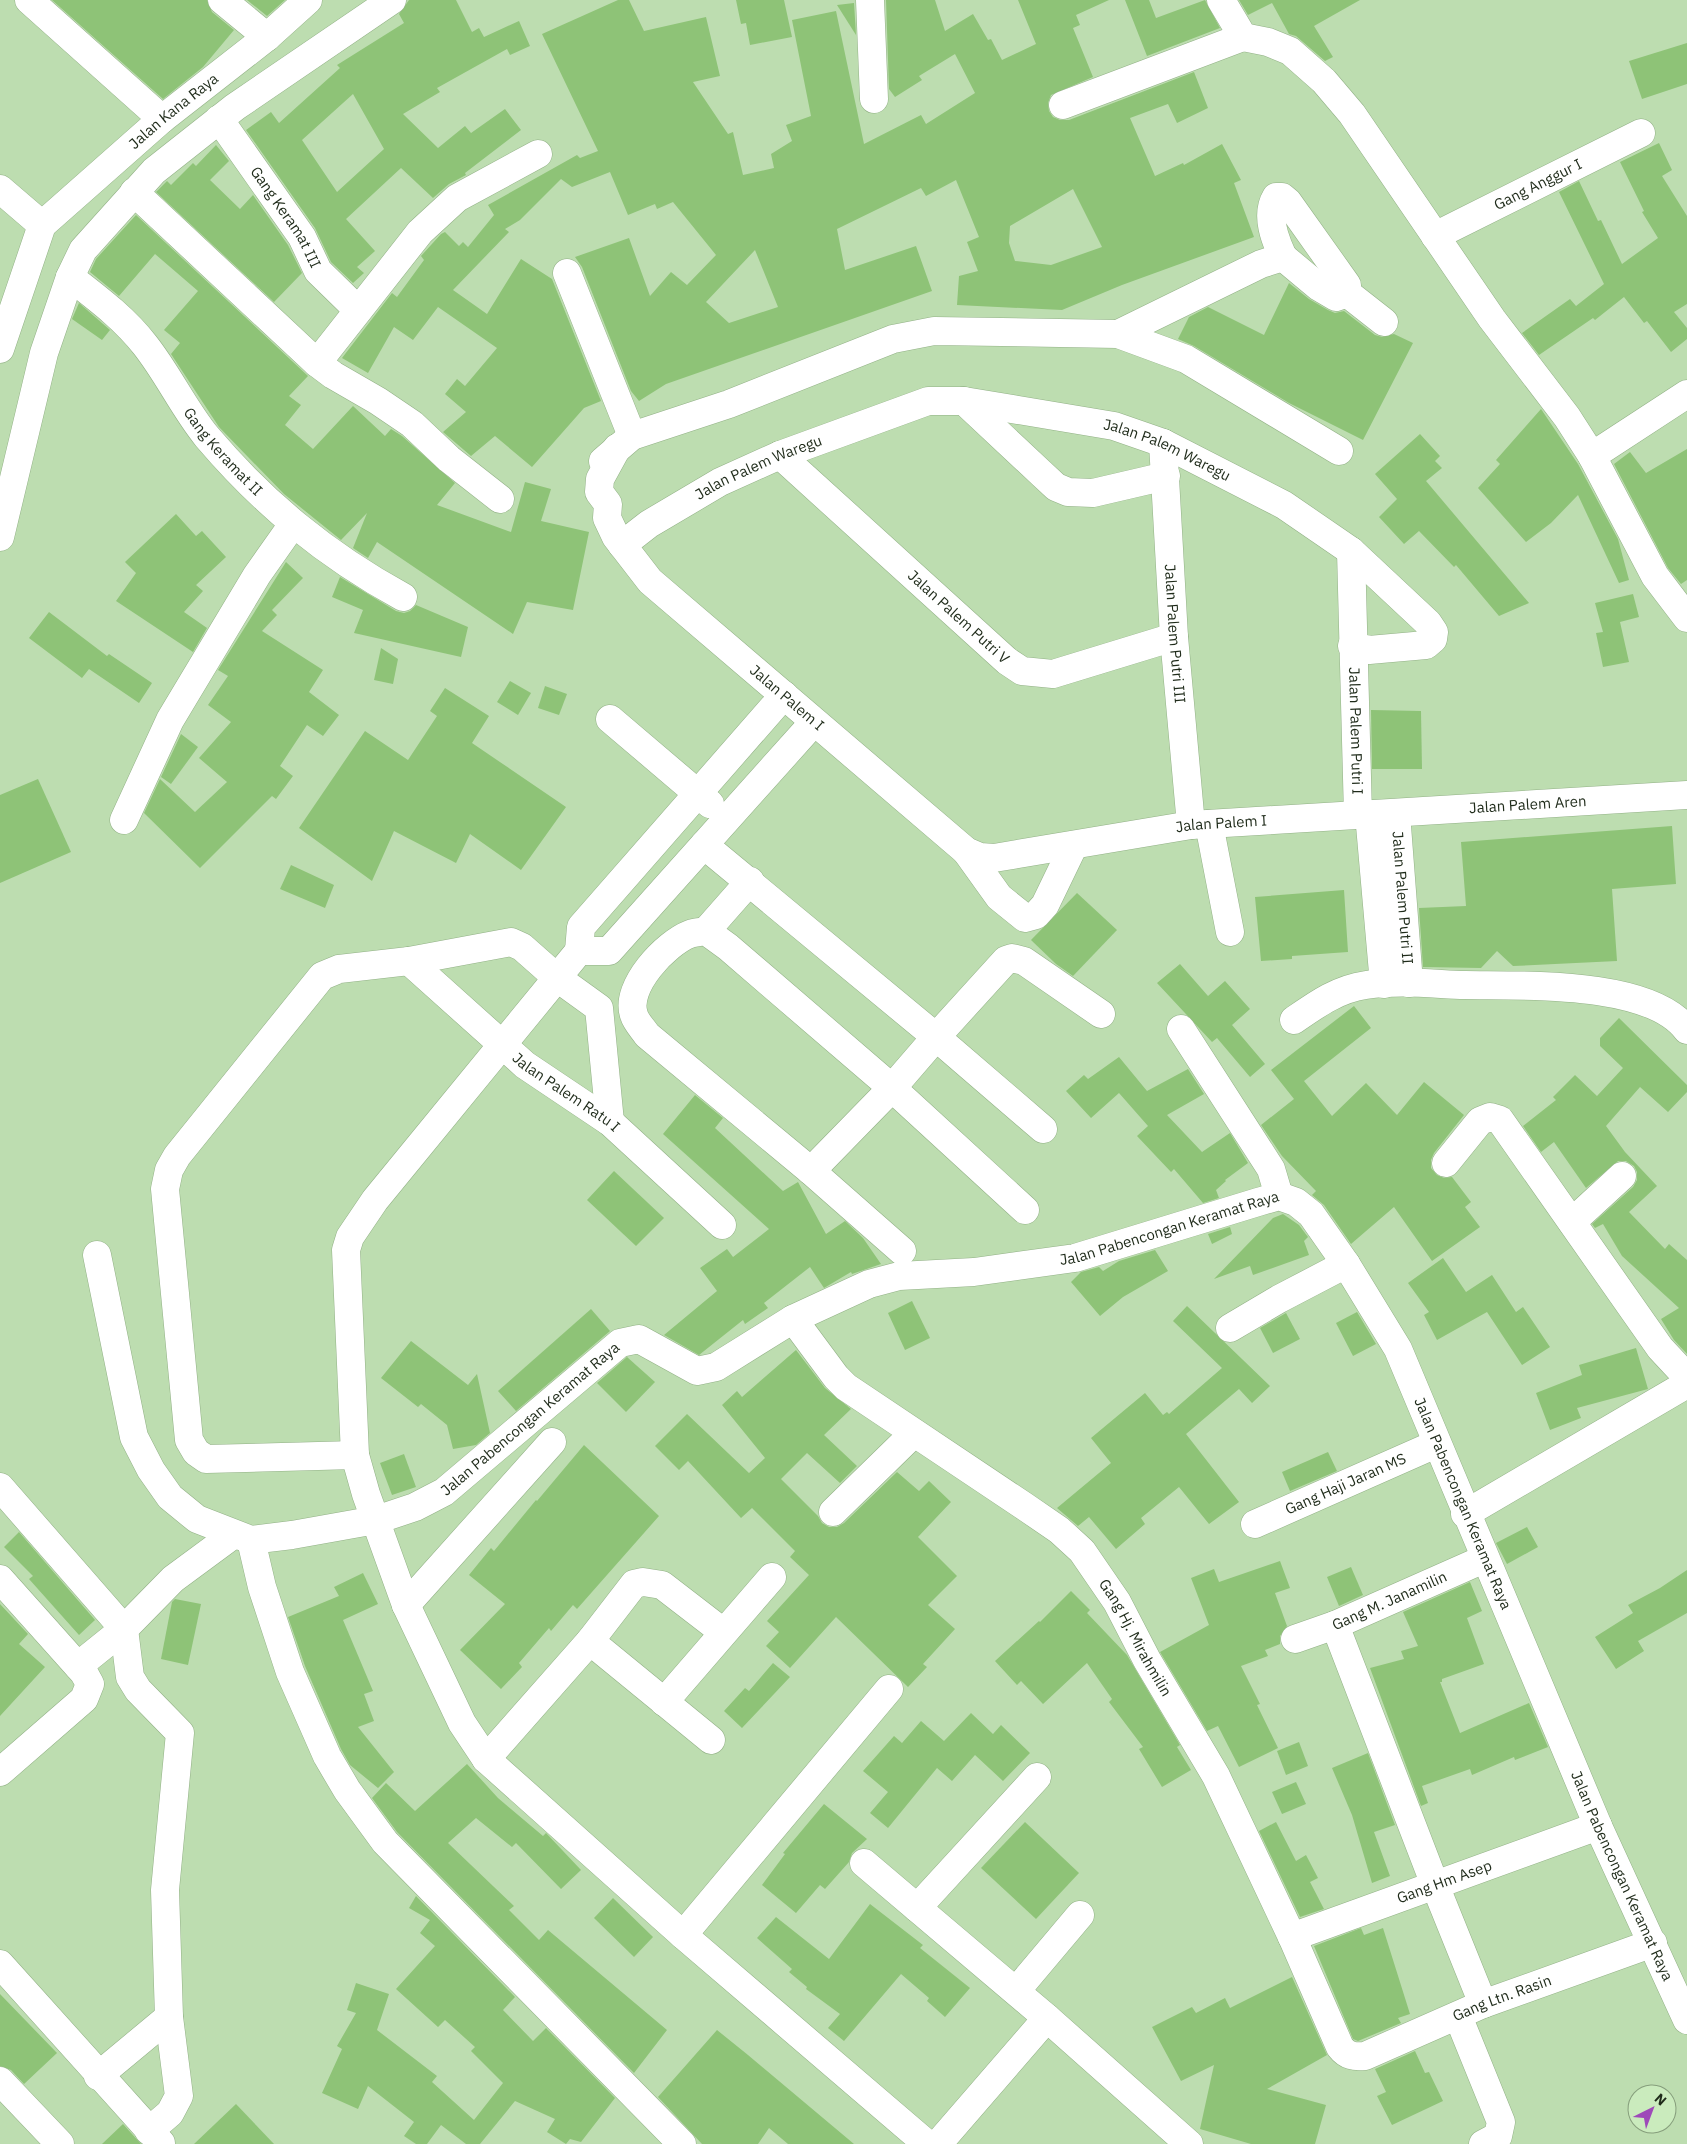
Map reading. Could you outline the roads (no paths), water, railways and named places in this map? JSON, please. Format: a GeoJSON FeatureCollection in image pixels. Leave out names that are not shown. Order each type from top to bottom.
{"type":"FeatureCollection","features":[{"type":"Feature","properties":{"kind":"street"},"geometry":{"type":"LineString","coordinates":[[29,0],[162,119]]}},
{"type":"Feature","properties":{"kind":"street"},"geometry":{"type":"LineString","coordinates":[[222,0],[267,37]]}},
{"type":"Feature","properties":{"kind":"street"},"geometry":{"type":"LineString","coordinates":[[0,537],[44,353],[70,277],[83,250],[154,171],[219,119],[392,0]]}},
{"type":"Feature","properties":{"kind":"street"},"geometry":{"type":"LineString","coordinates":[[870,0],[874,98]]}},
{"type":"Feature","properties":{"kind":"street"},"geometry":{"type":"LineString","coordinates":[[1221,0],[1243,37]]}},
{"type":"Feature","properties":{"kind":"street","name":"Jalan Kana Raya"},"geometry":{"type":"LineString","coordinates":[[42,226],[162,119],[267,37],[306,1]]}},
{"type":"Feature","properties":{"kind":"street"},"geometry":{"type":"LineString","coordinates":[[1063,105],[1243,37],[1268,42],[1290,51],[1324,81],[1352,114],[1492,319],[1567,416],[1592,456],[1655,576],[1687,618]]}},
{"type":"Feature","properties":{"kind":"street","name":"Gang Keramat III"},"geometry":{"type":"LineString","coordinates":[[219,119],[302,237],[318,271],[358,310]]}},
{"type":"Feature","properties":{"kind":"street","name":"Gang Anggur I"},"geometry":{"type":"LineString","coordinates":[[1435,236],[1641,133]]}},
{"type":"Feature","properties":{"kind":"street"},"geometry":{"type":"LineString","coordinates":[[317,363],[420,232],[457,198],[538,154]]}},
{"type":"Feature","properties":{"kind":"street"},"geometry":{"type":"LineString","coordinates":[[0,189],[42,226],[0,349]]}},
{"type":"Feature","properties":{"kind":"street"},"geometry":{"type":"LineString","coordinates":[[134,192],[332,376],[378,401],[412,424],[450,459],[500,499]]}},
{"type":"Feature","properties":{"kind":"street"},"geometry":{"type":"LineString","coordinates":[[1276,197],[1282,197],[1288,202],[1347,286],[1347,293],[1336,297],[1319,287],[1283,257],[1276,242],[1272,222],[1272,203],[1276,197]]}},
{"type":"Feature","properties":{"kind":"street"},"geometry":{"type":"LineString","coordinates":[[1118,334],[1261,264],[1283,257]]}},
{"type":"Feature","properties":{"kind":"street"},"geometry":{"type":"LineString","coordinates":[[567,273],[624,442],[729,404],[893,339],[934,331],[1118,334],[1186,359],[1340,451]]}},
{"type":"Feature","properties":{"kind":"street","name":"Gang Keramat II"},"geometry":{"type":"LineString","coordinates":[[70,277],[120,317],[146,346],[206,435],[263,498],[293,524],[372,580],[402,598]]}},
{"type":"Feature","properties":{"kind":"street"},"geometry":{"type":"LineString","coordinates":[[1347,293],[1384,322]]}},
{"type":"Feature","properties":{"kind":"street","name":"Jalan Palem Waregu"},"geometry":{"type":"LineString","coordinates":[[614,531],[649,524],[720,482],[780,455],[928,401],[964,402],[1114,426],[1163,443],[1284,504],[1351,551]]}},
{"type":"Feature","properties":{"kind":"street","name":"Jalan Palem Waregu"},"geometry":{"type":"LineString","coordinates":[[964,402],[1056,487],[1068,492],[1093,493],[1166,476]]}},
{"type":"Feature","properties":{"kind":"street"},"geometry":{"type":"LineString","coordinates":[[1592,456],[1683,405]]}},
{"type":"Feature","properties":{"kind":"street","name":"Jalan Palem I"},"geometry":{"type":"LineString","coordinates":[[624,442],[592,473],[586,491],[589,505],[614,531],[650,580],[966,851],[999,897],[1025,918],[1036,915],[1045,905],[1074,845]]}},
{"type":"Feature","properties":{"kind":"street","name":"Jalan Palem Putri III"},"geometry":{"type":"LineString","coordinates":[[1163,443],[1174,637],[1200,825],[1230,932]]}},
{"type":"Feature","properties":{"kind":"street","name":"Jalan Palem Putri V"},"geometry":{"type":"LineString","coordinates":[[780,455],[1007,661],[1022,671],[1053,674],[1174,637]]}},
{"type":"Feature","properties":{"kind":"street"},"geometry":{"type":"LineString","coordinates":[[124,820],[170,720],[257,575],[293,524]]}},
{"type":"Feature","properties":{"kind":"street","name":"Jalan Palem Putri I"},"geometry":{"type":"LineString","coordinates":[[1351,551],[1352,646],[1374,814]]}},
{"type":"Feature","properties":{"kind":"street","name":"Jalan Palem Putri I"},"geometry":{"type":"LineString","coordinates":[[1351,551],[1428,623],[1434,632],[1430,644],[1426,645],[1369,650],[1352,646]]}},
{"type":"Feature","properties":{"kind":"street"},"geometry":{"type":"LineString","coordinates":[[784,695],[581,927],[579,951],[556,977],[504,1045],[375,1200],[350,1237],[346,1250],[355,1454],[406,1604],[462,1723],[486,1759],[683,1935],[927,2144]]}},
{"type":"Feature","properties":{"kind":"street"},"geometry":{"type":"LineString","coordinates":[[610,719],[728,818]]}},
{"type":"Feature","properties":{"kind":"street"},"geometry":{"type":"LineString","coordinates":[[579,951],[609,950],[814,722]]}},
{"type":"Feature","properties":{"kind":"street","name":"Jalan Palem Aren"},"geometry":{"type":"LineString","coordinates":[[1374,814],[1687,795]]}},
{"type":"Feature","properties":{"kind":"street","name":"Jalan Palem I"},"geometry":{"type":"LineString","coordinates":[[966,851],[994,858],[1200,825],[1374,814]]}},
{"type":"Feature","properties":{"kind":"street","name":"Jalan Palem Putri II"},"geometry":{"type":"LineString","coordinates":[[1374,814],[1396,984]]}},
{"type":"Feature","properties":{"kind":"street"},"geometry":{"type":"LineString","coordinates":[[704,846],[936,1037],[1043,1129]]}},
{"type":"Feature","properties":{"kind":"street"},"geometry":{"type":"LineString","coordinates":[[627,875],[656,899]]}},
{"type":"Feature","properties":{"kind":"street"},"geometry":{"type":"LineString","coordinates":[[750,882],[706,931],[690,934],[666,950],[639,980],[633,998],[634,1015],[647,1034],[811,1171],[902,1251]]}},
{"type":"Feature","properties":{"kind":"street"},"geometry":{"type":"LineString","coordinates":[[706,931],[728,947],[892,1088],[1025,1210]]}},
{"type":"Feature","properties":{"kind":"street"},"geometry":{"type":"LineString","coordinates":[[355,1454],[206,1459],[196,1452],[189,1440],[165,1189],[169,1170],[177,1156],[322,976],[339,970],[409,961],[511,942],[522,947],[556,977],[599,1008],[610,1122]]}},
{"type":"Feature","properties":{"kind":"street"},"geometry":{"type":"LineString","coordinates":[[811,1171],[892,1088],[1006,960],[1012,958],[1024,961],[1101,1014]]}},
{"type":"Feature","properties":{"kind":"street","name":"Jalan Palem Ratu I"},"geometry":{"type":"LineString","coordinates":[[409,961],[525,1065],[610,1122],[722,1225]]}},
{"type":"Feature","properties":{"kind":"street"},"geometry":{"type":"LineString","coordinates":[[1294,1020],[1333,995],[1366,985],[1555,987],[1607,992],[1652,1004],[1669,1013],[1687,1030]]}},
{"type":"Feature","properties":{"kind":"street"},"geometry":{"type":"LineString","coordinates":[[1181,1029],[1271,1169],[1279,1196]]}},
{"type":"Feature","properties":{"kind":"street"},"geometry":{"type":"LineString","coordinates":[[1446,1163],[1480,1121],[1485,1118],[1495,1118],[1504,1125],[1660,1348],[1687,1376]]}},
{"type":"Feature","properties":{"kind":"street"},"geometry":{"type":"LineString","coordinates":[[1572,1222],[1622,1176]]}},
{"type":"Feature","properties":{"kind":"street","name":"Jalan Pabencongan Keramat Raya"},"geometry":{"type":"LineString","coordinates":[[233,1541],[292,1536],[376,1520],[415,1507],[444,1492],[620,1343],[639,1338],[697,1371],[706,1370],[716,1367],[793,1319],[876,1282],[899,1276],[974,1272],[1075,1258],[1279,1196],[1296,1202],[1311,1214],[1346,1264],[1398,1349],[1465,1514],[1598,1826],[1687,2020]]}},
{"type":"Feature","properties":{"kind":"street"},"geometry":{"type":"LineString","coordinates":[[97,1255],[134,1437],[151,1470],[170,1497],[197,1519],[233,1541],[262,1587],[290,1672],[327,1756],[347,1790],[385,1842],[682,2144]]}},
{"type":"Feature","properties":{"kind":"street"},"geometry":{"type":"LineString","coordinates":[[1230,1328],[1279,1298],[1346,1264]]}},
{"type":"Feature","properties":{"kind":"street","name":"Gang Hj. Mirahmilin"},"geometry":{"type":"LineString","coordinates":[[793,1319],[836,1377],[846,1387],[1059,1530],[1088,1559],[1117,1602],[1147,1660],[1216,1776],[1292,1937],[1340,2047],[1346,2053],[1355,2057]]}},
{"type":"Feature","properties":{"kind":"street"},"geometry":{"type":"LineString","coordinates":[[1465,1514],[1687,1384]]}},
{"type":"Feature","properties":{"kind":"street"},"geometry":{"type":"LineString","coordinates":[[833,1512],[914,1433]]}},
{"type":"Feature","properties":{"kind":"street"},"geometry":{"type":"LineString","coordinates":[[406,1604],[552,1442]]}},
{"type":"Feature","properties":{"kind":"street","name":"Gang Haji Jaran MS"},"geometry":{"type":"LineString","coordinates":[[1255,1524],[1436,1444]]}},
{"type":"Feature","properties":{"kind":"street"},"geometry":{"type":"LineString","coordinates":[[0,1488],[124,1629],[130,1677],[138,1690],[180,1734],[165,1890],[169,2017],[179,2096],[155,2137],[98,2076],[0,1964]]}},
{"type":"Feature","properties":{"kind":"street"},"geometry":{"type":"LineString","coordinates":[[78,1666],[124,1629],[188,1566],[233,1541]]}},
{"type":"Feature","properties":{"kind":"street","name":"Gang M. Janamilin"},"geometry":{"type":"LineString","coordinates":[[1294,1638],[1334,1625],[1484,1559]]}},
{"type":"Feature","properties":{"kind":"street"},"geometry":{"type":"LineString","coordinates":[[664,1702],[772,1577]]}},
{"type":"Feature","properties":{"kind":"street"},"geometry":{"type":"LineString","coordinates":[[486,1759],[590,1642],[634,1584],[644,1582],[662,1585],[723,1632]]}},
{"type":"Feature","properties":{"kind":"street"},"geometry":{"type":"LineString","coordinates":[[0,1772],[84,1699],[90,1684],[78,1666],[3,1588]]}},
{"type":"Feature","properties":{"kind":"street"},"geometry":{"type":"LineString","coordinates":[[1334,1625],[1435,1885],[1484,2004]]}},
{"type":"Feature","properties":{"kind":"street"},"geometry":{"type":"LineString","coordinates":[[590,1642],[711,1740]]}},
{"type":"Feature","properties":{"kind":"street"},"geometry":{"type":"LineString","coordinates":[[683,1935],[889,1689]]}},
{"type":"Feature","properties":{"kind":"street"},"geometry":{"type":"LineString","coordinates":[[917,1908],[1037,1778]]}},
{"type":"Feature","properties":{"kind":"street","name":"Gang Hm Asep"},"geometry":{"type":"LineString","coordinates":[[1292,1937],[1598,1826]]}},
{"type":"Feature","properties":{"kind":"street"},"geometry":{"type":"LineString","coordinates":[[864,1863],[1047,2018],[1190,2144]]}},
{"type":"Feature","properties":{"kind":"street"},"geometry":{"type":"LineString","coordinates":[[1016,1992],[1080,1915]]}},
{"type":"Feature","properties":{"kind":"street","name":"Gang Ltn. Rasin"},"geometry":{"type":"LineString","coordinates":[[1355,2057],[1365,2056],[1484,2004],[1653,1943]]}},
{"type":"Feature","properties":{"kind":"street"},"geometry":{"type":"LineString","coordinates":[[1458,2016],[1501,2122],[1498,2136],[1483,2144]]}},
{"type":"Feature","properties":{"kind":"street"},"geometry":{"type":"LineString","coordinates":[[98,2076],[169,2017]]}},
{"type":"Feature","properties":{"kind":"street"},"geometry":{"type":"LineString","coordinates":[[938,2144],[1047,2018]]}},
{"type":"Feature","properties":{"kind":"street"},"geometry":{"type":"LineString","coordinates":[[0,2081],[60,2144]]}}]}
